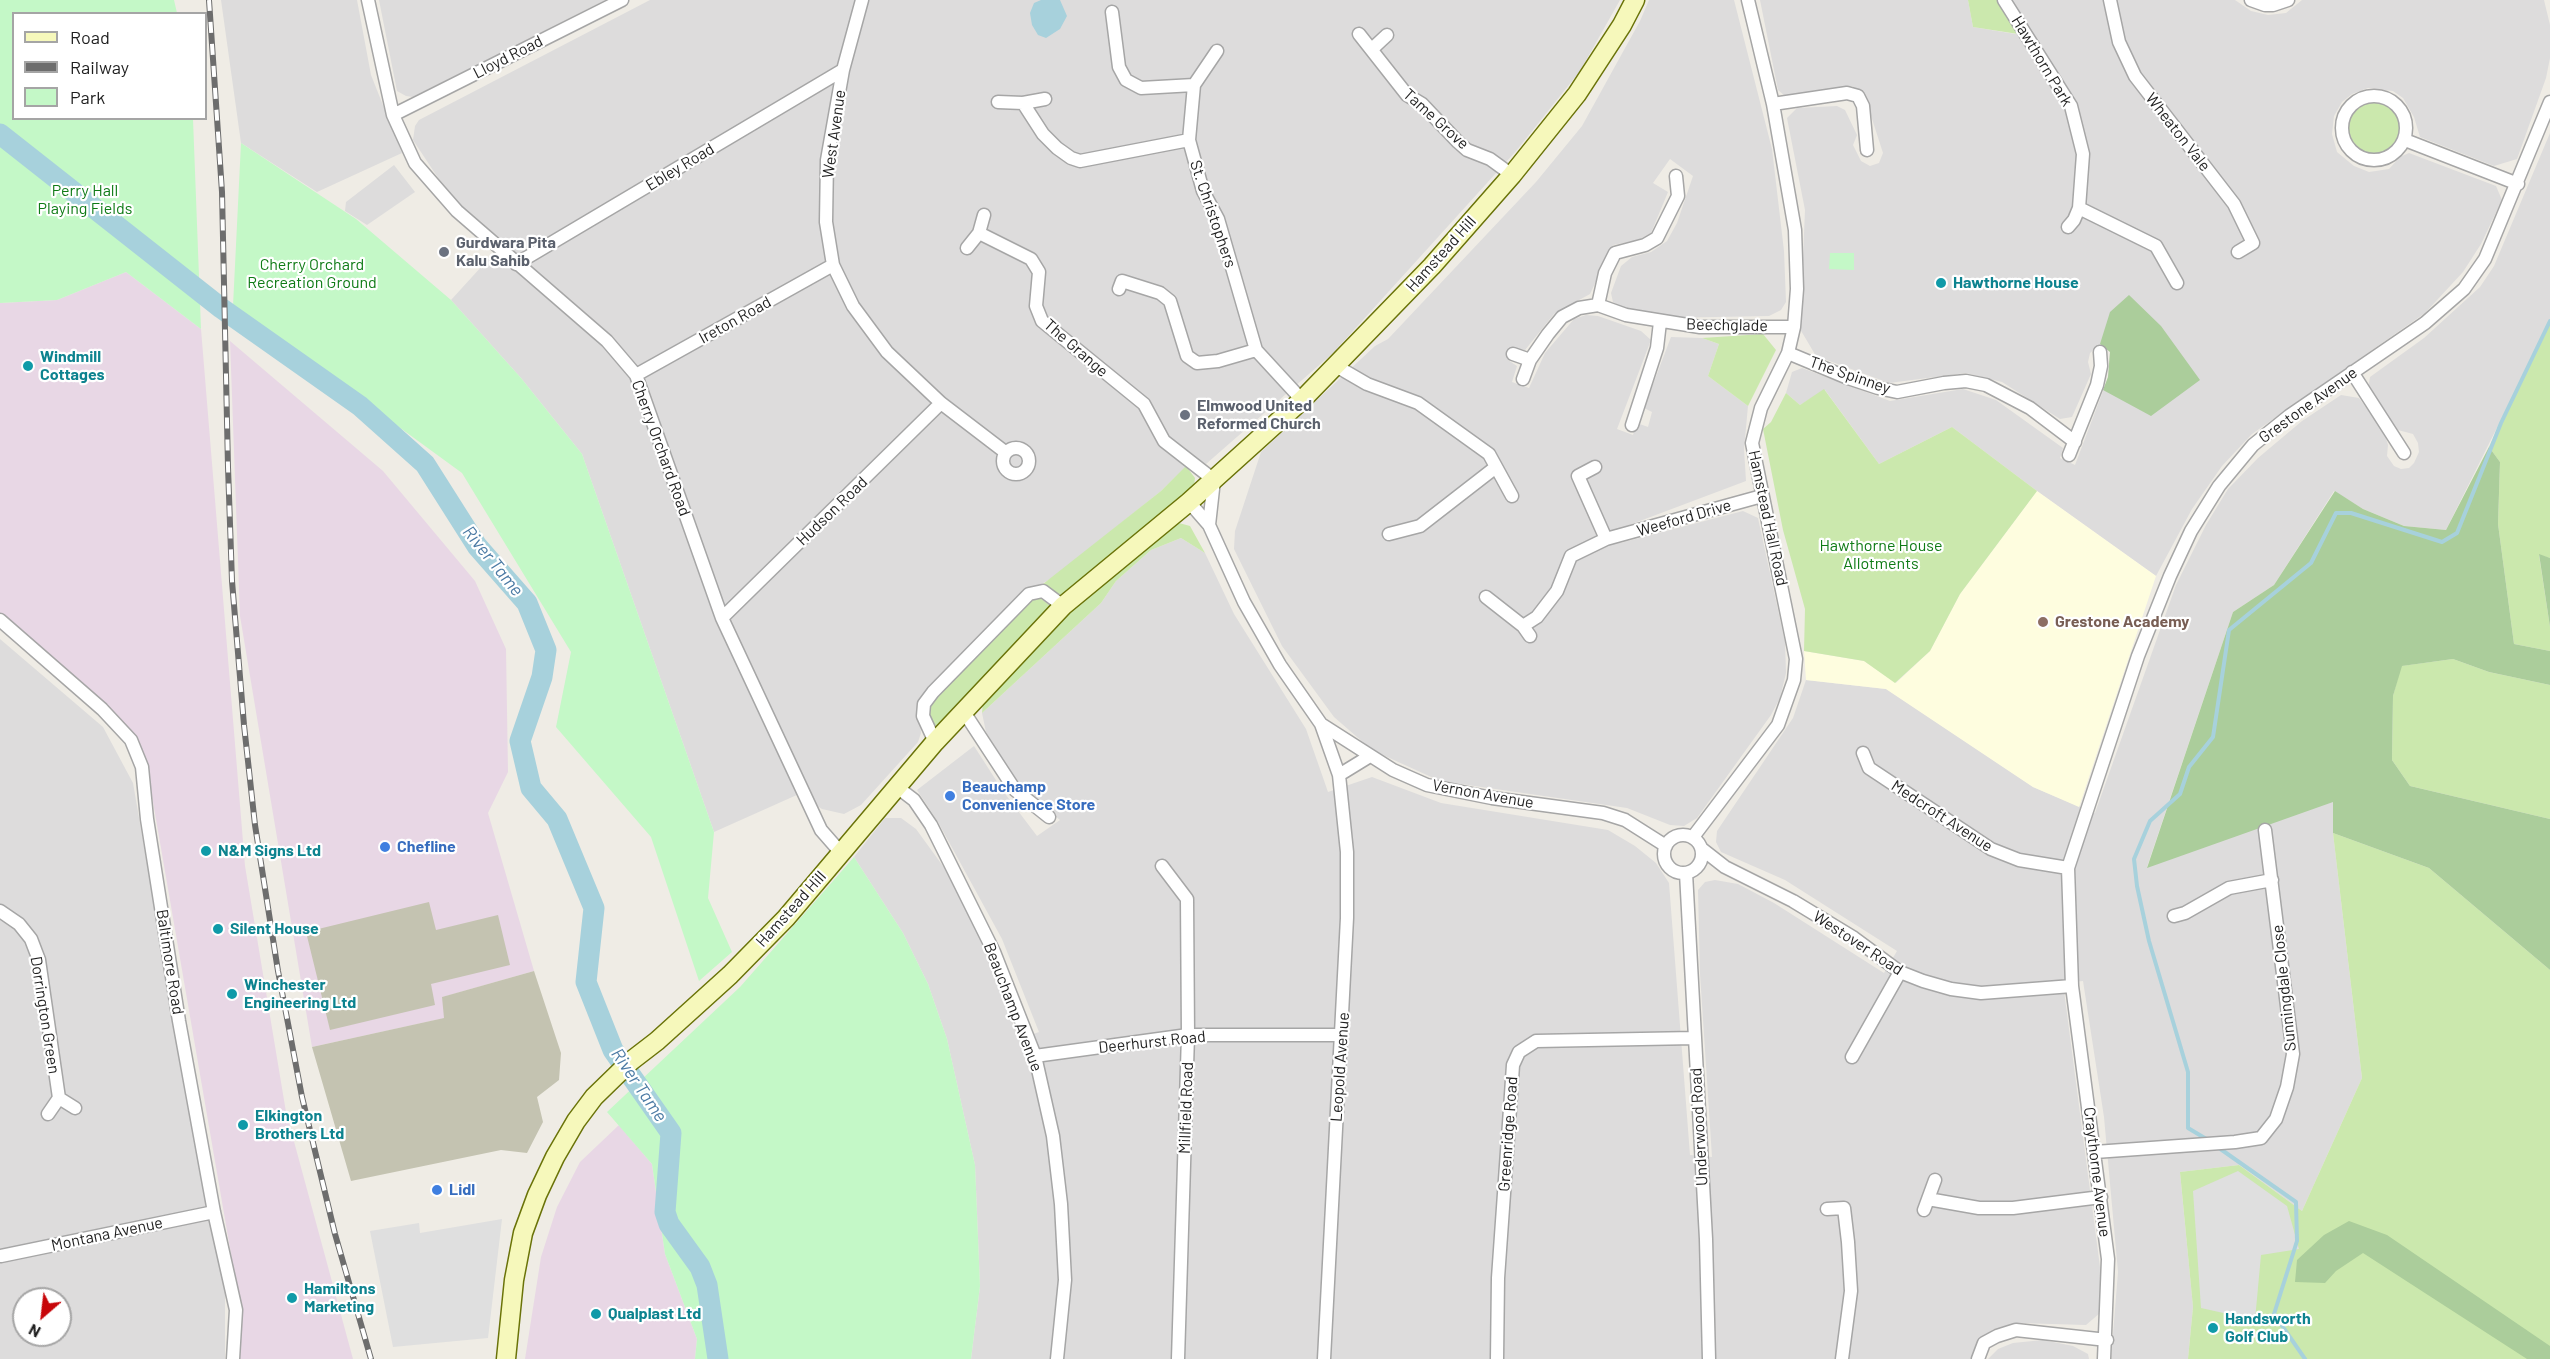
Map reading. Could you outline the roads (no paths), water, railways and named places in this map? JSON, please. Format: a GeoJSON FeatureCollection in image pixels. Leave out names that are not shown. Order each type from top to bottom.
{"type":"FeatureCollection","features":[{"type":"Feature","properties":{"kind":"main road","name":"Hamstead Hill"},"geometry":{"type":"LineString","coordinates":[[506,1359],[513,1280],[524,1233],[537,1195],[570,1130],[594,1097],[631,1061],[657,1041],[730,975],[786,918],[935,741],[1063,606],[1189,502],[1302,400],[1431,266],[1512,176],[1577,94],[1622,26],[1635,0]]}},
{"type":"Feature","properties":{"kind":"street","name":"Cherry Orchard Road"},"geometry":{"type":"LineString","coordinates":[[368,0],[393,115],[415,164],[457,211],[607,341],[636,375],[722,618],[816,821],[842,854]]}},
{"type":"Feature","properties":{"kind":"street","name":"Lloyd Road"},"geometry":{"type":"LineString","coordinates":[[393,115],[622,0]]}},
{"type":"Feature","properties":{"kind":"street","name":"West Avenue"},"geometry":{"type":"LineString","coordinates":[[862,0],[843,70],[827,160],[826,222],[833,265],[853,306],[887,352],[941,403],[1005,452]]}},
{"type":"Feature","properties":{"kind":"street","name":"Hamstead Hall Road"},"geometry":{"type":"LineString","coordinates":[[1693,837],[1778,725],[1794,680],[1796,659],[1752,443],[1761,408],[1788,353],[1794,327],[1797,289],[1795,230],[1773,104],[1748,0]]}},
{"type":"Feature","properties":{"kind":"street","name":"Hawthorn Park"},"geometry":{"type":"LineString","coordinates":[[2004,0],[2071,106],[2083,154],[2079,208],[2068,227]]}},
{"type":"Feature","properties":{"kind":"street","name":"Wheaton Vale"},"geometry":{"type":"LineString","coordinates":[[2110,0],[2119,42],[2134,76],[2234,204],[2253,243],[2238,252]]}},
{"type":"Feature","properties":{"kind":"street"},"geometry":{"type":"LineString","coordinates":[[2251,0],[2273,5],[2288,0]]}},
{"type":"Feature","properties":{"kind":"street"},"geometry":{"type":"LineString","coordinates":[[1112,12],[1119,68],[1126,80],[1141,88],[1194,85]]}},
{"type":"Feature","properties":{"kind":"street","name":"Tame Grove"},"geometry":{"type":"LineString","coordinates":[[1359,34],[1407,95],[1422,104],[1467,150],[1490,159],[1512,176]]}},
{"type":"Feature","properties":{"kind":"street"},"geometry":{"type":"LineString","coordinates":[[1372,49],[1387,35]]}},
{"type":"Feature","properties":{"kind":"street","name":"St. Christophers"},"geometry":{"type":"LineString","coordinates":[[1217,51],[1194,85],[1189,140],[1203,191],[1218,219],[1256,350],[1302,400]]}},
{"type":"Feature","properties":{"kind":"street","name":"Ebley Road"},"geometry":{"type":"LineString","coordinates":[[516,264],[843,70]]}},
{"type":"Feature","properties":{"kind":"street"},"geometry":{"type":"LineString","coordinates":[[1773,104],[1847,93],[1858,96],[1863,106],[1867,150]]}},
{"type":"Feature","properties":{"kind":"street"},"geometry":{"type":"LineString","coordinates":[[2367,96],[2391,100],[2402,111],[2407,127],[2405,140],[2399,149],[2386,158],[2370,160],[2362,158],[2349,148],[2345,141],[2342,133],[2344,117],[2360,99],[2367,96]]}},
{"type":"Feature","properties":{"kind":"street"},"geometry":{"type":"LineString","coordinates":[[998,102],[1023,103],[1045,99]]}},
{"type":"Feature","properties":{"kind":"street","name":"Grestone Avenue"},"geometry":{"type":"LineString","coordinates":[[2072,986],[2068,868],[2138,656],[2191,531],[2218,486],[2253,445],[2289,416],[2425,323],[2464,289],[2485,260],[2550,102]]}},
{"type":"Feature","properties":{"kind":"street"},"geometry":{"type":"LineString","coordinates":[[1023,103],[1043,134],[1057,148],[1071,158],[1080,161],[1189,140]]}},
{"type":"Feature","properties":{"kind":"street"},"geometry":{"type":"LineString","coordinates":[[2405,140],[2518,184]]}},
{"type":"Feature","properties":{"kind":"street"},"geometry":{"type":"LineString","coordinates":[[1522,378],[1530,360],[1562,317],[1579,308],[1598,304],[1605,273],[1615,253],[1645,245],[1657,238],[1678,196],[1676,176]]}},
{"type":"Feature","properties":{"kind":"street"},"geometry":{"type":"LineString","coordinates":[[2079,208],[2156,246],[2176,283]]}},
{"type":"Feature","properties":{"kind":"street"},"geometry":{"type":"LineString","coordinates":[[967,248],[979,233],[984,216]]}},
{"type":"Feature","properties":{"kind":"street","name":"The Grange"},"geometry":{"type":"LineString","coordinates":[[979,233],[1031,259],[1039,272],[1036,306],[1042,321],[1144,404],[1164,441],[1214,480]]}},
{"type":"Feature","properties":{"kind":"street","name":"Ireton Road"},"geometry":{"type":"LineString","coordinates":[[636,375],[833,265]]}},
{"type":"Feature","properties":{"kind":"street"},"geometry":{"type":"LineString","coordinates":[[1119,289],[1122,280],[1160,292],[1170,301],[1187,356],[1197,363],[1218,361],[1256,350]]}},
{"type":"Feature","properties":{"kind":"street","name":"Beechglade"},"geometry":{"type":"LineString","coordinates":[[1598,304],[1626,315],[1700,327],[1794,327]]}},
{"type":"Feature","properties":{"kind":"street"},"geometry":{"type":"LineString","coordinates":[[1647,417],[1633,420],[1657,348],[1660,322]]}},
{"type":"Feature","properties":{"kind":"street"},"geometry":{"type":"LineString","coordinates":[[2069,455],[2097,386],[2101,366],[2100,352]]}},
{"type":"Feature","properties":{"kind":"street","name":"The Spinney"},"geometry":{"type":"LineString","coordinates":[[1788,353],[1848,378],[1897,392],[1966,381],[1986,384],[2030,408],[2075,442]]}},
{"type":"Feature","properties":{"kind":"street"},"geometry":{"type":"LineString","coordinates":[[1513,354],[1530,360]]}},
{"type":"Feature","properties":{"kind":"street"},"geometry":{"type":"LineString","coordinates":[[1336,366],[1368,384],[1418,403],[1489,454],[1512,496]]}},
{"type":"Feature","properties":{"kind":"street"},"geometry":{"type":"LineString","coordinates":[[2352,372],[2404,453]]}},
{"type":"Feature","properties":{"kind":"street","name":"Hudson Road"},"geometry":{"type":"LineString","coordinates":[[722,618],[941,403]]}},
{"type":"Feature","properties":{"kind":"street"},"geometry":{"type":"LineString","coordinates":[[1389,534],[1420,526],[1496,467]]}},
{"type":"Feature","properties":{"kind":"street"},"geometry":{"type":"LineString","coordinates":[[1595,467],[1578,476],[1606,539]]}},
{"type":"Feature","properties":{"kind":"street"},"geometry":{"type":"LineString","coordinates":[[1209,525],[1214,480]]}},
{"type":"Feature","properties":{"kind":"street","name":"Weeford Drive"},"geometry":{"type":"LineString","coordinates":[[1486,597],[1526,631],[1557,591],[1571,556],[1606,539],[1762,496]]}},
{"type":"Feature","properties":{"kind":"street","name":"Vernon Avenue"},"geometry":{"type":"LineString","coordinates":[[1189,502],[1209,525],[1245,602],[1280,665],[1321,724],[1370,756],[1427,785],[1492,798],[1603,813],[1625,820],[1666,846]]}},
{"type":"Feature","properties":{"kind":"street"},"geometry":{"type":"LineString","coordinates":[[935,741],[923,716],[924,704],[933,692],[1029,594],[1043,591],[1063,606]]}},
{"type":"Feature","properties":{"kind":"street","name":"Baltimore Road"},"geometry":{"type":"LineString","coordinates":[[0,620],[102,709],[131,740],[142,767],[147,819],[177,1009],[214,1212],[236,1310],[232,1359]]}},
{"type":"Feature","properties":{"kind":"street"},"geometry":{"type":"LineString","coordinates":[[964,712],[1015,790],[1049,817]]}},
{"type":"Feature","properties":{"kind":"street","name":"Leopold Avenue"},"geometry":{"type":"LineString","coordinates":[[1321,724],[1339,776],[1347,852],[1345,995],[1324,1359]]}},
{"type":"Feature","properties":{"kind":"street","name":"Medcroft Avenue"},"geometry":{"type":"LineString","coordinates":[[1863,753],[1869,768],[1991,849],[2019,860],[2068,868]]}},
{"type":"Feature","properties":{"kind":"street"},"geometry":{"type":"LineString","coordinates":[[1339,776],[1370,756]]}},
{"type":"Feature","properties":{"kind":"street","name":"Beauchamp Avenue"},"geometry":{"type":"LineString","coordinates":[[897,787],[914,800],[931,825],[993,952],[1035,1056],[1053,1136],[1061,1204],[1065,1280],[1057,1359]]}},
{"type":"Feature","properties":{"kind":"street","name":"Sunningdale Close"},"geometry":{"type":"LineString","coordinates":[[2095,1152],[2214,1144],[2261,1138],[2276,1119],[2287,1087],[2293,1054],[2265,830]]}},
{"type":"Feature","properties":{"kind":"street"},"geometry":{"type":"LineString","coordinates":[[1684,871],[1702,859],[1702,849],[1693,837],[1679,835],[1666,846],[1666,861],[1684,871],[1725,867]]}},
{"type":"Feature","properties":{"kind":"street","name":"Westover Road"},"geometry":{"type":"LineString","coordinates":[[1702,849],[1725,867],[1793,901],[1854,938],[1900,972],[1951,989],[1981,993],[2072,986]]}},
{"type":"Feature","properties":{"kind":"street","name":"Millfield Road"},"geometry":{"type":"LineString","coordinates":[[1162,866],[1187,899],[1188,1035],[1178,1359]]}},
{"type":"Feature","properties":{"kind":"street","name":"Underwood Road"},"geometry":{"type":"LineString","coordinates":[[1684,871],[1688,896],[1706,1239],[1709,1359]]}},
{"type":"Feature","properties":{"kind":"street"},"geometry":{"type":"LineString","coordinates":[[2174,915],[2186,913],[2229,888],[2272,880]]}},
{"type":"Feature","properties":{"kind":"street","name":"Dorrington Green"},"geometry":{"type":"LineString","coordinates":[[0,910],[19,924],[31,939],[39,960],[59,1098],[48,1114]]}},
{"type":"Feature","properties":{"kind":"street"},"geometry":{"type":"LineString","coordinates":[[1852,1057],[1900,972]]}},
{"type":"Feature","properties":{"kind":"street","name":"Craythorne Avenue"},"geometry":{"type":"LineString","coordinates":[[2072,986],[2108,1258],[2104,1359]]}},
{"type":"Feature","properties":{"kind":"street","name":"Deerhurst Road"},"geometry":{"type":"LineString","coordinates":[[1035,1056],[1188,1035],[1342,1035]]}},
{"type":"Feature","properties":{"kind":"street","name":"Greenridge Road"},"geometry":{"type":"LineString","coordinates":[[1497,1359],[1498,1278],[1513,1065],[1519,1052],[1536,1041],[1694,1038]]}},
{"type":"Feature","properties":{"kind":"street","name":"Dorrington Green"},"geometry":{"type":"LineString","coordinates":[[59,1098],[75,1108]]}},
{"type":"Feature","properties":{"kind":"street"},"geometry":{"type":"LineString","coordinates":[[1935,1180],[1926,1205],[2002,1208],[2101,1197]]}},
{"type":"Feature","properties":{"kind":"street"},"geometry":{"type":"LineString","coordinates":[[1827,1209],[1844,1208],[1848,1242],[1851,1291],[1842,1359]]}},
{"type":"Feature","properties":{"kind":"street","name":"Montana Avenue"},"geometry":{"type":"LineString","coordinates":[[1,1256],[214,1212]]}},
{"type":"Feature","properties":{"kind":"street"},"geometry":{"type":"LineString","coordinates":[[1978,1359],[1984,1343],[2016,1330],[2106,1340]]}},
{"type":"Feature","properties":{"kind":"water"},"geometry":{"type":"Polygon","coordinates":[[[1041,0],[1060,0],[1067,16],[1060,29],[1046,38],[1038,35],[1032,25],[1030,13],[1034,3],[1041,0]]]}},
{"type":"Feature","properties":{"kind":"waterway","name":"River Tame"},"geometry":{"type":"LineString","coordinates":[[0,134],[221,308],[360,406],[425,464],[477,546],[527,603],[546,650],[542,677],[520,741],[531,788],[557,819],[594,908],[586,982],[613,1050],[671,1133],[665,1212],[669,1224],[700,1267],[707,1285],[718,1359]]}},
{"type":"Feature","properties":{"kind":"waterway"},"geometry":{"type":"LineString","coordinates":[[2208,1140],[2188,1128],[2188,1072],[2149,941],[2137,886],[2134,859],[2150,821],[2180,794],[2189,767],[2213,737],[2229,630],[2311,563],[2336,513],[2351,513],[2442,542],[2457,533],[2501,423],[2550,321]]}},
{"type":"Feature","properties":{"kind":"waterway"},"geometry":{"type":"LineString","coordinates":[[2219,1148],[2296,1202],[2297,1241],[2274,1314],[2305,1359]]}},
{"type":"Feature","properties":{"kind":"railway"},"geometry":{"type":"LineString","coordinates":[[209,0],[222,192],[232,581],[255,825],[278,971],[302,1097],[335,1234],[371,1359]]}},
{"type":"Feature","properties":{"kind":"place","name":"Gurdwara Pita Kalu Sahib"},"geometry":{"type":"Point","coordinates":[444,252]}},
{"type":"Feature","properties":{"kind":"place","name":"Hawthorne House"},"geometry":{"type":"Point","coordinates":[1941,283]}},
{"type":"Feature","properties":{"kind":"place","name":"Windmill Cottages"},"geometry":{"type":"Point","coordinates":[28,366]}},
{"type":"Feature","properties":{"kind":"place","name":"Elmwood United Reformed Church"},"geometry":{"type":"Point","coordinates":[1185,415]}},
{"type":"Feature","properties":{"kind":"place","name":"Grestone Academy"},"geometry":{"type":"Point","coordinates":[2043,622]}},
{"type":"Feature","properties":{"kind":"place","name":"Beauchamp Convenience Store"},"geometry":{"type":"Point","coordinates":[950,796]}},
{"type":"Feature","properties":{"kind":"place","name":"Chefline"},"geometry":{"type":"Point","coordinates":[385,847]}},
{"type":"Feature","properties":{"kind":"place","name":"N&M Signs Ltd"},"geometry":{"type":"Point","coordinates":[206,851]}},
{"type":"Feature","properties":{"kind":"place","name":"Silent House"},"geometry":{"type":"Point","coordinates":[218,929]}},
{"type":"Feature","properties":{"kind":"place","name":"Winchester Engineering Ltd"},"geometry":{"type":"Point","coordinates":[232,994]}},
{"type":"Feature","properties":{"kind":"place","name":"Elkington Brothers Ltd"},"geometry":{"type":"Point","coordinates":[243,1125]}},
{"type":"Feature","properties":{"kind":"place","name":"Lidl"},"geometry":{"type":"Point","coordinates":[437,1190]}},
{"type":"Feature","properties":{"kind":"place","name":"Hamiltons Marketing"},"geometry":{"type":"Point","coordinates":[292,1298]}},
{"type":"Feature","properties":{"kind":"place","name":"Qualplast Ltd"},"geometry":{"type":"Point","coordinates":[596,1314]}},
{"type":"Feature","properties":{"kind":"place","name":"Handsworth Golf Club"},"geometry":{"type":"Point","coordinates":[2213,1328]}},
{"type":"Feature","properties":{"kind":"park label","name":"Perry Hall Playing Fields"},"geometry":{"type":"Point","coordinates":[85,200]}},
{"type":"Feature","properties":{"kind":"park label","name":"Cherry Orchard Recreation Ground"},"geometry":{"type":"Point","coordinates":[312,274]}},
{"type":"Feature","properties":{"kind":"park label","name":"Hawthorne House Allotments"},"geometry":{"type":"Point","coordinates":[1881,555]}}]}
